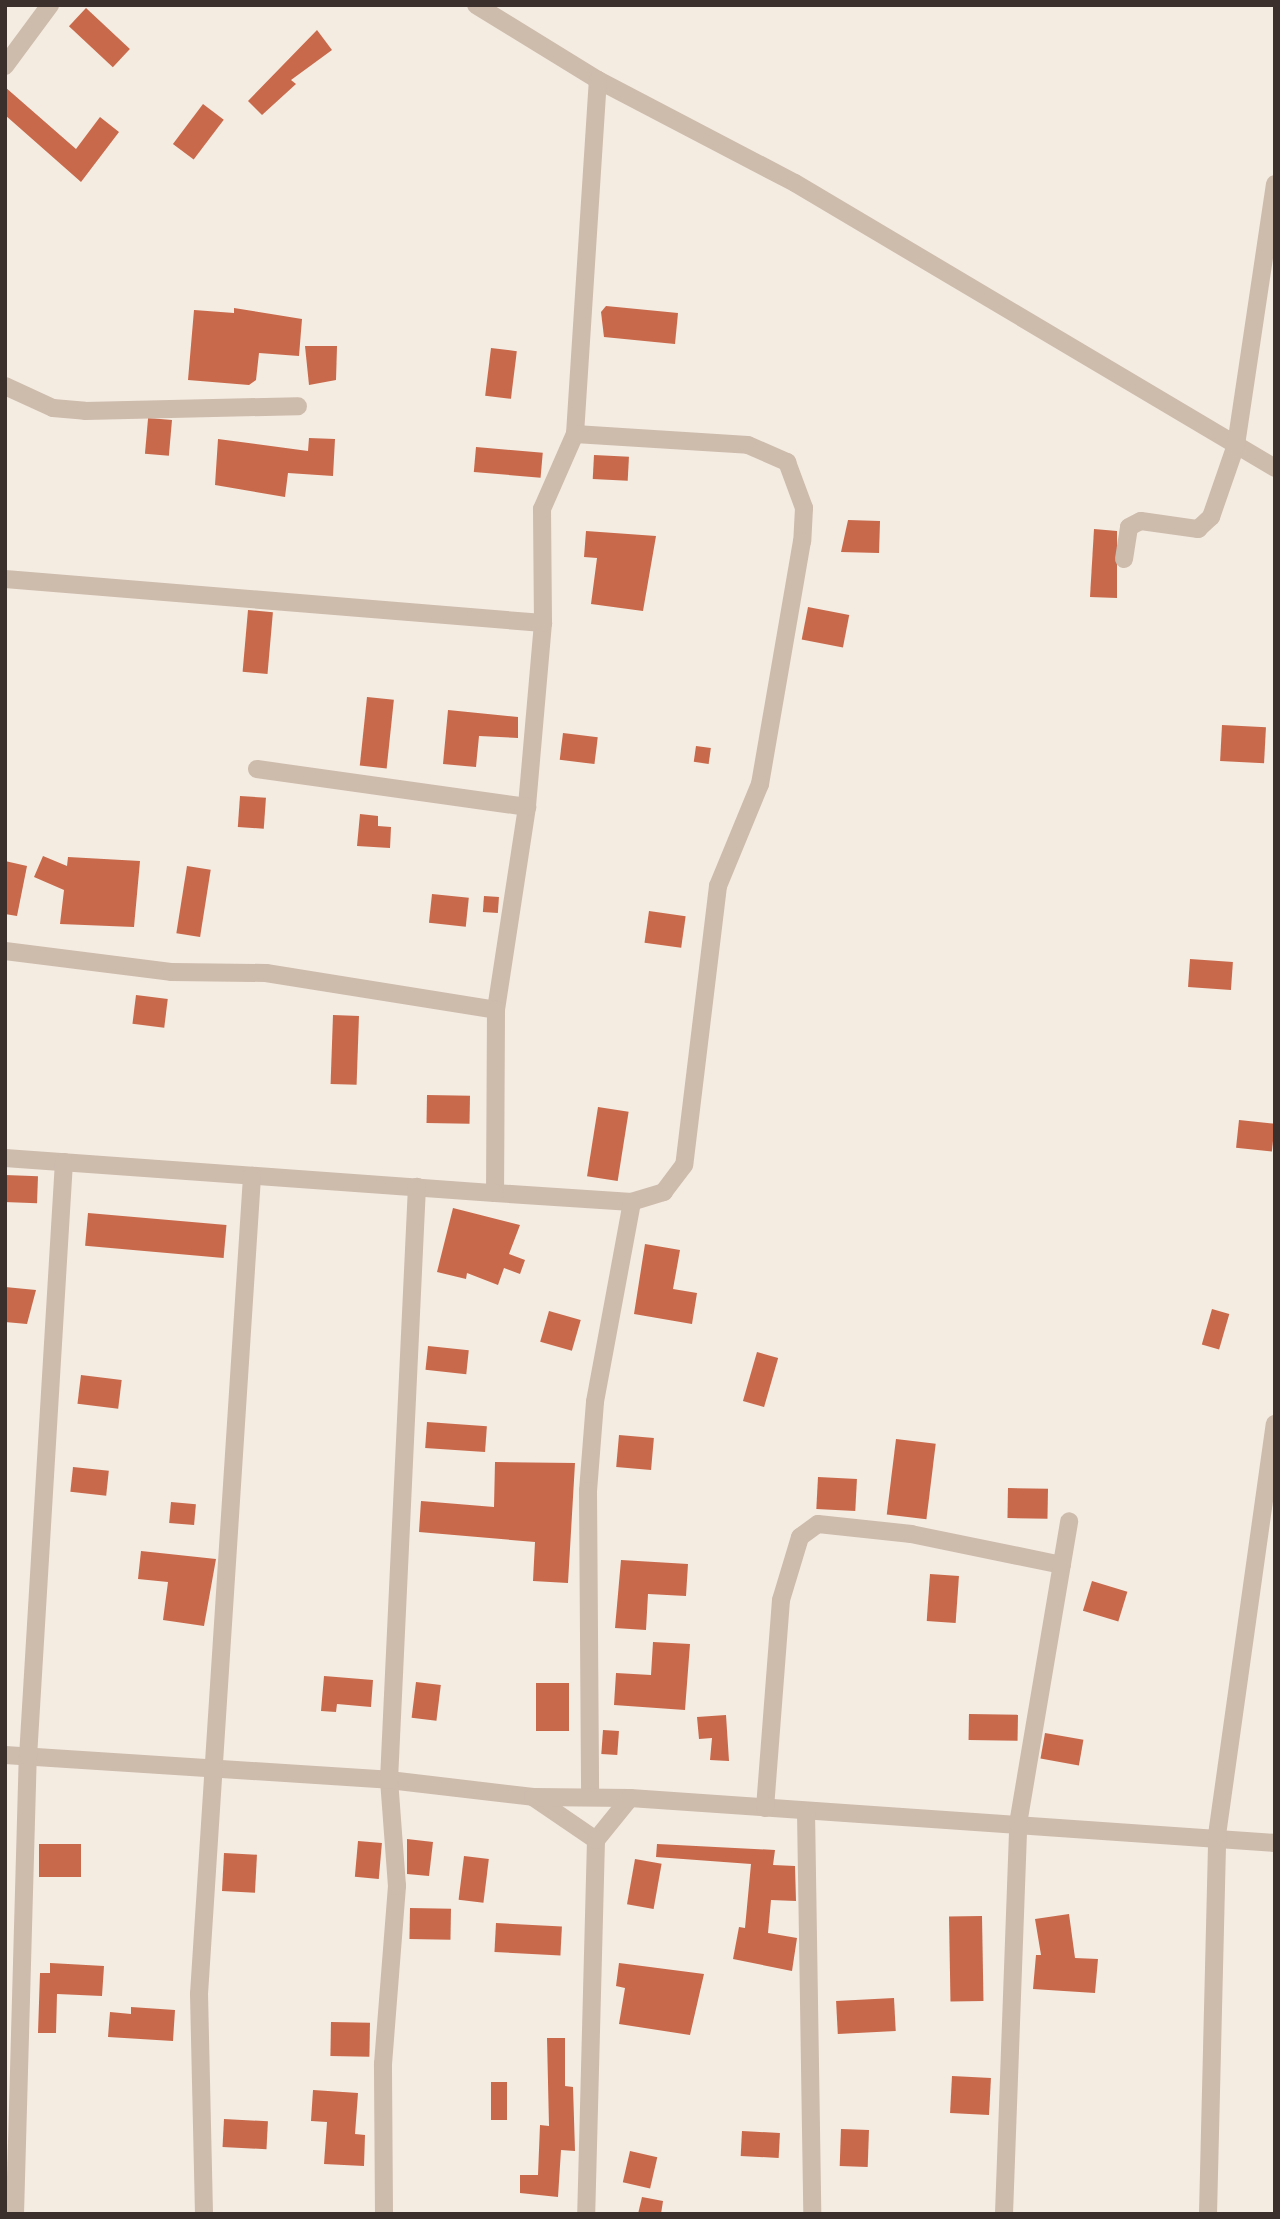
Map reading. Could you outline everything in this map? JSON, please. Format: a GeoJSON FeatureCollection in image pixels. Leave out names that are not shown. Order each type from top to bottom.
{"type":"FeatureCollection","features":[{"type":"Feature","properties":{"kind":"street"},"geometry":{"type":"LineString","coordinates":[[5,66],[50,5]]}},
{"type":"Feature","properties":{"kind":"street"},"geometry":{"type":"LineString","coordinates":[[476,5],[598,80],[795,183],[1275,468]]}},
{"type":"Feature","properties":{"kind":"street"},"geometry":{"type":"LineString","coordinates":[[495,1193],[496,1010],[527,807],[543,623],[542,509],[575,434],[598,80]]}},
{"type":"Feature","properties":{"kind":"street"},"geometry":{"type":"LineString","coordinates":[[1124,559],[1129,527],[1141,521],[1198,529],[1211,517],[1236,445],[1275,184]]}},
{"type":"Feature","properties":{"kind":"street"},"geometry":{"type":"LineString","coordinates":[[5,386],[53,408],[85,411],[298,406]]}},
{"type":"Feature","properties":{"kind":"street"},"geometry":{"type":"LineString","coordinates":[[5,1158],[632,1202],[664,1192],[684,1165],[718,886],[760,784],[804,508],[797,479],[774,452],[575,434]]}},
{"type":"Feature","properties":{"kind":"street"},"geometry":{"type":"LineString","coordinates":[[5,579],[543,623]]}},
{"type":"Feature","properties":{"kind":"street"},"geometry":{"type":"LineString","coordinates":[[257,769],[527,807]]}},
{"type":"Feature","properties":{"kind":"street"},"geometry":{"type":"LineString","coordinates":[[5,951],[171,972],[265,973],[496,1010]]}},
{"type":"Feature","properties":{"kind":"street"},"geometry":{"type":"LineString","coordinates":[[15,2214],[28,1757],[64,1162]]}},
{"type":"Feature","properties":{"kind":"street"},"geometry":{"type":"LineString","coordinates":[[205,2214],[199,1994],[218,1774],[252,1175]]}},
{"type":"Feature","properties":{"kind":"street"},"geometry":{"type":"LineString","coordinates":[[384,2214],[383,2064],[397,1886],[389,1780],[418,1187]]}},
{"type":"Feature","properties":{"kind":"street"},"geometry":{"type":"LineString","coordinates":[[590,1797],[588,1491],[595,1402],[632,1202]]}},
{"type":"Feature","properties":{"kind":"street"},"geometry":{"type":"LineString","coordinates":[[1208,2214],[1217,1835],[1275,1424]]}},
{"type":"Feature","properties":{"kind":"street"},"geometry":{"type":"LineString","coordinates":[[1004,2214],[1018,1824],[1069,1521]]}},
{"type":"Feature","properties":{"kind":"street"},"geometry":{"type":"LineString","coordinates":[[765,1808],[782,1600],[800,1537],[818,1524],[871,1530],[1062,1565]]}},
{"type":"Feature","properties":{"kind":"street"},"geometry":{"type":"LineString","coordinates":[[5,1755],[218,1774],[389,1780],[533,1797],[630,1798],[1217,1835],[1275,1843]]}},
{"type":"Feature","properties":{"kind":"street"},"geometry":{"type":"LineString","coordinates":[[533,1797],[596,1840]]}},
{"type":"Feature","properties":{"kind":"street"},"geometry":{"type":"LineString","coordinates":[[586,2214],[596,1840],[630,1798]]}},
{"type":"Feature","properties":{"kind":"street"},"geometry":{"type":"LineString","coordinates":[[806,1811],[812,2214]]}},
{"type":"Feature","properties":{"kind":"street"},"geometry":{"type":"LineString","coordinates":[[205,2214],[207,2033]]}},
{"type":"Feature","properties":{"kind":"building"},"geometry":{"type":"Polygon","coordinates":[[[86,8],[130,49],[113,67],[69,26],[86,8]]]}},
{"type":"Feature","properties":{"kind":"building"},"geometry":{"type":"Polygon","coordinates":[[[317,30],[332,50],[291,80],[296,84],[262,115],[248,101],[317,30]]]}},
{"type":"Feature","properties":{"kind":"building"},"geometry":{"type":"Polygon","coordinates":[[[5,87],[76,149],[100,117],[119,132],[81,182],[5,115],[5,87]]]}},
{"type":"Feature","properties":{"kind":"building"},"geometry":{"type":"Polygon","coordinates":[[[203,104],[224,120],[194,160],[173,144],[203,104]]]}},
{"type":"Feature","properties":{"kind":"building"},"geometry":{"type":"Polygon","coordinates":[[[606,306],[678,313],[675,344],[604,337],[601,312],[606,306]]]}},
{"type":"Feature","properties":{"kind":"building"},"geometry":{"type":"Polygon","coordinates":[[[234,308],[302,319],[299,356],[259,353],[256,380],[249,385],[188,380],[194,310],[234,313],[234,308]]]}},
{"type":"Feature","properties":{"kind":"building"},"geometry":{"type":"Polygon","coordinates":[[[305,346],[337,346],[336,380],[309,385],[305,346]]]}},
{"type":"Feature","properties":{"kind":"building"},"geometry":{"type":"Polygon","coordinates":[[[491,348],[517,351],[511,399],[485,396],[491,348]]]}},
{"type":"Feature","properties":{"kind":"building"},"geometry":{"type":"Polygon","coordinates":[[[148,418],[172,420],[169,456],[145,454],[148,418]]]}},
{"type":"Feature","properties":{"kind":"building"},"geometry":{"type":"Polygon","coordinates":[[[309,438],[335,439],[333,476],[288,473],[285,497],[215,485],[218,439],[308,451],[309,438]]]}},
{"type":"Feature","properties":{"kind":"building"},"geometry":{"type":"Polygon","coordinates":[[[476,447],[543,453],[541,478],[474,472],[476,447]]]}},
{"type":"Feature","properties":{"kind":"building"},"geometry":{"type":"Polygon","coordinates":[[[594,455],[629,457],[628,481],[593,479],[594,455]]]}},
{"type":"Feature","properties":{"kind":"building"},"geometry":{"type":"Polygon","coordinates":[[[848,520],[880,521],[879,553],[841,552],[848,520]]]}},
{"type":"Feature","properties":{"kind":"building"},"geometry":{"type":"Polygon","coordinates":[[[1094,529],[1117,531],[1117,598],[1090,597],[1094,529]]]}},
{"type":"Feature","properties":{"kind":"building"},"geometry":{"type":"Polygon","coordinates":[[[586,531],[656,536],[643,611],[591,604],[597,558],[584,557],[586,531]]]}},
{"type":"Feature","properties":{"kind":"building"},"geometry":{"type":"Polygon","coordinates":[[[808,607],[849,615],[843,647],[802,639],[808,607]]]}},
{"type":"Feature","properties":{"kind":"building"},"geometry":{"type":"Polygon","coordinates":[[[248,610],[273,612],[268,674],[243,672],[248,610]]]}},
{"type":"Feature","properties":{"kind":"building"},"geometry":{"type":"Polygon","coordinates":[[[367,697],[394,700],[387,768],[360,766],[367,697]]]}},
{"type":"Feature","properties":{"kind":"building"},"geometry":{"type":"Polygon","coordinates":[[[448,710],[518,717],[518,738],[479,736],[476,767],[443,764],[448,710]]]}},
{"type":"Feature","properties":{"kind":"building"},"geometry":{"type":"Polygon","coordinates":[[[1222,725],[1266,727],[1264,763],[1220,761],[1222,725]]]}},
{"type":"Feature","properties":{"kind":"building"},"geometry":{"type":"Polygon","coordinates":[[[563,733],[598,737],[594,764],[560,760],[563,733]]]}},
{"type":"Feature","properties":{"kind":"building"},"geometry":{"type":"Polygon","coordinates":[[[696,746],[711,748],[709,764],[694,762],[696,746]]]}},
{"type":"Feature","properties":{"kind":"building"},"geometry":{"type":"Polygon","coordinates":[[[240,796],[266,798],[264,829],[238,827],[240,796]]]}},
{"type":"Feature","properties":{"kind":"building"},"geometry":{"type":"Polygon","coordinates":[[[360,814],[378,816],[378,826],[391,827],[390,848],[357,846],[360,814]]]}},
{"type":"Feature","properties":{"kind":"building"},"geometry":{"type":"Polygon","coordinates":[[[43,856],[67,866],[68,857],[140,861],[134,927],[60,924],[64,890],[34,877],[43,856]]]}},
{"type":"Feature","properties":{"kind":"building"},"geometry":{"type":"Polygon","coordinates":[[[5,861],[27,866],[17,916],[5,914],[5,861]]]}},
{"type":"Feature","properties":{"kind":"building"},"geometry":{"type":"Polygon","coordinates":[[[187,866],[211,870],[200,937],[176,933],[187,866]]]}},
{"type":"Feature","properties":{"kind":"building"},"geometry":{"type":"Polygon","coordinates":[[[432,894],[469,898],[466,927],[429,923],[432,894]]]}},
{"type":"Feature","properties":{"kind":"building"},"geometry":{"type":"Polygon","coordinates":[[[484,896],[499,897],[498,913],[483,912],[484,896]]]}},
{"type":"Feature","properties":{"kind":"building"},"geometry":{"type":"Polygon","coordinates":[[[649,911],[686,916],[681,948],[645,943],[649,911]]]}},
{"type":"Feature","properties":{"kind":"building"},"geometry":{"type":"Polygon","coordinates":[[[1190,959],[1233,962],[1231,990],[1188,987],[1190,959]]]}},
{"type":"Feature","properties":{"kind":"building"},"geometry":{"type":"Polygon","coordinates":[[[136,995],[168,999],[164,1028],[132,1024],[136,995]]]}},
{"type":"Feature","properties":{"kind":"building"},"geometry":{"type":"Polygon","coordinates":[[[333,1015],[359,1016],[357,1085],[331,1084],[333,1015]]]}},
{"type":"Feature","properties":{"kind":"building"},"geometry":{"type":"Polygon","coordinates":[[[427,1095],[470,1096],[470,1124],[427,1123],[427,1095]]]}},
{"type":"Feature","properties":{"kind":"building"},"geometry":{"type":"Polygon","coordinates":[[[598,1107],[629,1112],[618,1181],[587,1176],[598,1107]]]}},
{"type":"Feature","properties":{"kind":"building"},"geometry":{"type":"Polygon","coordinates":[[[1239,1120],[1275,1124],[1272,1152],[1236,1148],[1239,1120]]]}},
{"type":"Feature","properties":{"kind":"building"},"geometry":{"type":"Polygon","coordinates":[[[5,1175],[38,1176],[37,1203],[5,1202],[5,1175]]]}},
{"type":"Feature","properties":{"kind":"building"},"geometry":{"type":"Polygon","coordinates":[[[453,1208],[520,1225],[509,1254],[525,1260],[520,1274],[504,1268],[498,1285],[467,1273],[466,1279],[437,1272],[453,1208]]]}},
{"type":"Feature","properties":{"kind":"building"},"geometry":{"type":"Polygon","coordinates":[[[88,1213],[226,1225],[224,1258],[85,1246],[88,1213]]]}},
{"type":"Feature","properties":{"kind":"building"},"geometry":{"type":"Polygon","coordinates":[[[645,1244],[680,1250],[673,1289],[697,1293],[692,1324],[634,1314],[645,1244]]]}},
{"type":"Feature","properties":{"kind":"building"},"geometry":{"type":"Polygon","coordinates":[[[5,1287],[36,1290],[27,1324],[5,1322],[5,1287]]]}},
{"type":"Feature","properties":{"kind":"building"},"geometry":{"type":"Polygon","coordinates":[[[1212,1309],[1229,1314],[1219,1350],[1202,1345],[1212,1309]]]}},
{"type":"Feature","properties":{"kind":"building"},"geometry":{"type":"Polygon","coordinates":[[[549,1311],[581,1320],[572,1351],[540,1342],[549,1311]]]}},
{"type":"Feature","properties":{"kind":"building"},"geometry":{"type":"Polygon","coordinates":[[[428,1346],[469,1350],[466,1374],[425,1370],[428,1346]]]}},
{"type":"Feature","properties":{"kind":"building"},"geometry":{"type":"Polygon","coordinates":[[[757,1352],[778,1358],[764,1407],[743,1401],[757,1352]]]}},
{"type":"Feature","properties":{"kind":"building"},"geometry":{"type":"Polygon","coordinates":[[[81,1375],[122,1380],[118,1409],[77,1404],[81,1375]]]}},
{"type":"Feature","properties":{"kind":"building"},"geometry":{"type":"Polygon","coordinates":[[[427,1422],[487,1426],[485,1452],[425,1448],[427,1422]]]}},
{"type":"Feature","properties":{"kind":"building"},"geometry":{"type":"Polygon","coordinates":[[[619,1435],[654,1438],[651,1470],[616,1467],[619,1435]]]}},
{"type":"Feature","properties":{"kind":"building"},"geometry":{"type":"Polygon","coordinates":[[[896,1439],[936,1444],[926,1519],[887,1514],[896,1439]]]}},
{"type":"Feature","properties":{"kind":"building"},"geometry":{"type":"Polygon","coordinates":[[[495,1462],[575,1463],[568,1583],[533,1581],[535,1542],[419,1532],[421,1501],[494,1507],[495,1462]]]}},
{"type":"Feature","properties":{"kind":"building"},"geometry":{"type":"Polygon","coordinates":[[[73,1467],[109,1471],[106,1496],[70,1492],[73,1467]]]}},
{"type":"Feature","properties":{"kind":"building"},"geometry":{"type":"Polygon","coordinates":[[[818,1477],[857,1479],[855,1511],[816,1509],[818,1477]]]}},
{"type":"Feature","properties":{"kind":"building"},"geometry":{"type":"Polygon","coordinates":[[[1008,1488],[1048,1489],[1047,1519],[1007,1518],[1008,1488]]]}},
{"type":"Feature","properties":{"kind":"building"},"geometry":{"type":"Polygon","coordinates":[[[171,1502],[196,1504],[194,1525],[169,1523],[171,1502]]]}},
{"type":"Feature","properties":{"kind":"building"},"geometry":{"type":"Polygon","coordinates":[[[141,1551],[216,1559],[204,1626],[163,1620],[168,1582],[138,1579],[141,1551]]]}},
{"type":"Feature","properties":{"kind":"building"},"geometry":{"type":"Polygon","coordinates":[[[621,1560],[688,1564],[686,1596],[648,1594],[646,1630],[615,1628],[621,1560]]]}},
{"type":"Feature","properties":{"kind":"building"},"geometry":{"type":"Polygon","coordinates":[[[930,1574],[959,1576],[956,1623],[927,1621],[930,1574]]]}},
{"type":"Feature","properties":{"kind":"building"},"geometry":{"type":"Polygon","coordinates":[[[1092,1581],[1127,1592],[1118,1621],[1083,1611],[1092,1581]]]}},
{"type":"Feature","properties":{"kind":"building"},"geometry":{"type":"Polygon","coordinates":[[[653,1642],[690,1644],[685,1710],[614,1705],[616,1673],[651,1675],[653,1642]]]}},
{"type":"Feature","properties":{"kind":"building"},"geometry":{"type":"Polygon","coordinates":[[[324,1676],[373,1680],[371,1707],[337,1704],[336,1712],[321,1711],[324,1676]]]}},
{"type":"Feature","properties":{"kind":"building"},"geometry":{"type":"Polygon","coordinates":[[[416,1682],[441,1685],[436,1721],[412,1718],[416,1682]]]}},
{"type":"Feature","properties":{"kind":"building"},"geometry":{"type":"Polygon","coordinates":[[[536,1683],[569,1683],[569,1731],[536,1731],[536,1683]]]}},
{"type":"Feature","properties":{"kind":"building"},"geometry":{"type":"Polygon","coordinates":[[[969,1714],[1018,1715],[1018,1741],[969,1740],[969,1714]]]}},
{"type":"Feature","properties":{"kind":"building"},"geometry":{"type":"Polygon","coordinates":[[[726,1715],[729,1761],[710,1760],[712,1738],[699,1739],[697,1717],[726,1715]]]}},
{"type":"Feature","properties":{"kind":"building"},"geometry":{"type":"Polygon","coordinates":[[[603,1730],[619,1731],[617,1755],[601,1754],[603,1730]]]}},
{"type":"Feature","properties":{"kind":"building"},"geometry":{"type":"Polygon","coordinates":[[[1045,1733],[1083,1740],[1079,1765],[1040,1759],[1045,1733]]]}},
{"type":"Feature","properties":{"kind":"building"},"geometry":{"type":"Polygon","coordinates":[[[407,1839],[433,1842],[429,1876],[407,1874],[407,1839]]]}},
{"type":"Feature","properties":{"kind":"building"},"geometry":{"type":"Polygon","coordinates":[[[358,1841],[382,1843],[379,1879],[355,1877],[358,1841]]]}},
{"type":"Feature","properties":{"kind":"building"},"geometry":{"type":"Polygon","coordinates":[[[39,1844],[81,1844],[81,1877],[39,1877],[39,1844]]]}},
{"type":"Feature","properties":{"kind":"building"},"geometry":{"type":"Polygon","coordinates":[[[657,1844],[775,1850],[773,1865],[795,1866],[796,1901],[771,1900],[768,1933],[797,1938],[792,1971],[733,1959],[739,1927],[745,1928],[751,1864],[656,1857],[657,1844]]]}},
{"type":"Feature","properties":{"kind":"building"},"geometry":{"type":"Polygon","coordinates":[[[224,1853],[257,1855],[255,1893],[222,1891],[224,1853]]]}},
{"type":"Feature","properties":{"kind":"building"},"geometry":{"type":"Polygon","coordinates":[[[464,1856],[489,1859],[483,1903],[459,1900],[464,1856]]]}},
{"type":"Feature","properties":{"kind":"building"},"geometry":{"type":"Polygon","coordinates":[[[635,1859],[662,1864],[654,1909],[627,1904],[635,1859]]]}},
{"type":"Feature","properties":{"kind":"building"},"geometry":{"type":"Polygon","coordinates":[[[410,1908],[451,1909],[450,1940],[409,1939],[410,1908]]]}},
{"type":"Feature","properties":{"kind":"building"},"geometry":{"type":"Polygon","coordinates":[[[1069,1914],[1075,1958],[1098,1959],[1095,1993],[1033,1989],[1036,1955],[1041,1955],[1035,1919],[1069,1914]]]}},
{"type":"Feature","properties":{"kind":"building"},"geometry":{"type":"Polygon","coordinates":[[[982,1916],[983,2001],[950,2002],[949,1917],[982,1916]]]}},
{"type":"Feature","properties":{"kind":"building"},"geometry":{"type":"Polygon","coordinates":[[[496,1923],[562,1926],[560,1955],[494,1952],[496,1923]]]}},
{"type":"Feature","properties":{"kind":"building"},"geometry":{"type":"Polygon","coordinates":[[[50,1963],[104,1966],[102,1996],[57,1994],[56,2033],[38,2033],[40,1973],[50,1973],[50,1963]]]}},
{"type":"Feature","properties":{"kind":"building"},"geometry":{"type":"Polygon","coordinates":[[[619,1963],[704,1974],[690,2035],[619,2024],[625,1988],[616,1986],[619,1963]]]}},
{"type":"Feature","properties":{"kind":"building"},"geometry":{"type":"Polygon","coordinates":[[[894,1998],[896,2031],[838,2034],[836,2001],[894,1998]]]}},
{"type":"Feature","properties":{"kind":"building"},"geometry":{"type":"Polygon","coordinates":[[[131,2007],[175,2010],[173,2041],[108,2037],[110,2012],[131,2014],[131,2007]]]}},
{"type":"Feature","properties":{"kind":"building"},"geometry":{"type":"Polygon","coordinates":[[[331,2022],[370,2023],[369,2057],[330,2056],[331,2022]]]}},
{"type":"Feature","properties":{"kind":"building"},"geometry":{"type":"Polygon","coordinates":[[[547,2038],[565,2038],[565,2086],[573,2087],[575,2151],[561,2150],[558,2197],[520,2193],[520,2175],[538,2175],[540,2125],[549,2126],[547,2038]]]}},
{"type":"Feature","properties":{"kind":"building"},"geometry":{"type":"Polygon","coordinates":[[[952,2076],[991,2078],[989,2115],[950,2113],[952,2076]]]}},
{"type":"Feature","properties":{"kind":"building"},"geometry":{"type":"Polygon","coordinates":[[[491,2082],[507,2082],[507,2120],[491,2120],[491,2082]]]}},
{"type":"Feature","properties":{"kind":"building"},"geometry":{"type":"Polygon","coordinates":[[[313,2090],[358,2093],[355,2134],[365,2135],[364,2166],[324,2164],[327,2122],[311,2121],[313,2090]]]}},
{"type":"Feature","properties":{"kind":"building"},"geometry":{"type":"Polygon","coordinates":[[[224,2119],[268,2121],[266,2149],[223,2147],[224,2119]]]}},
{"type":"Feature","properties":{"kind":"building"},"geometry":{"type":"Polygon","coordinates":[[[841,2129],[869,2130],[868,2167],[840,2166],[841,2129]]]}},
{"type":"Feature","properties":{"kind":"building"},"geometry":{"type":"Polygon","coordinates":[[[742,2131],[780,2133],[779,2158],[741,2156],[742,2131]]]}},
{"type":"Feature","properties":{"kind":"building"},"geometry":{"type":"Polygon","coordinates":[[[630,2151],[657,2157],[650,2188],[623,2182],[630,2151]]]}},
{"type":"Feature","properties":{"kind":"building"},"geometry":{"type":"Polygon","coordinates":[[[642,2197],[663,2201],[661,2214],[638,2214],[642,2197]]]}}]}
